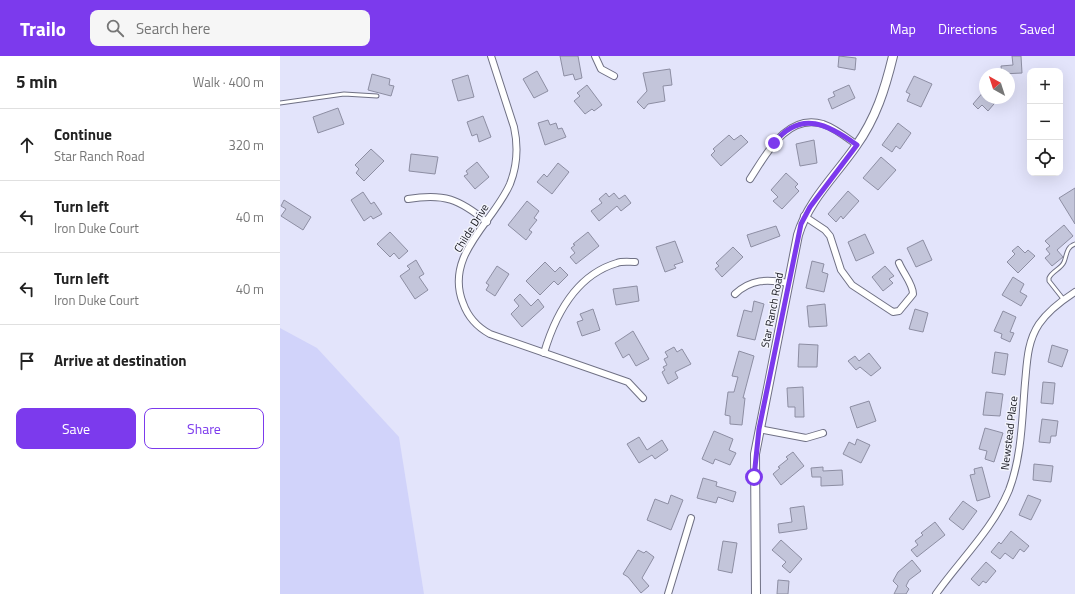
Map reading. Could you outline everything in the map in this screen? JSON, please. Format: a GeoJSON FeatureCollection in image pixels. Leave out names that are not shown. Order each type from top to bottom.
{"type":"FeatureCollection","features":[{"type":"Feature","properties":{"kind":"street","name":"Childe Drive"},"geometry":{"type":"LineString","coordinates":[[491,56],[511,114],[516,137],[514,172],[510,184],[487,222],[466,250],[459,269],[459,289],[464,306],[472,320],[490,334],[628,382],[643,398]]}},
{"type":"Feature","properties":{"kind":"street"},"geometry":{"type":"LineString","coordinates":[[595,56],[601,69],[614,76]]}},
{"type":"Feature","properties":{"kind":"street","name":"Star Ranch Road"},"geometry":{"type":"LineString","coordinates":[[756,594],[754,466],[759,429],[798,235],[804,216],[857,145],[875,115],[882,97],[893,56]]}},
{"type":"Feature","properties":{"kind":"street"},"geometry":{"type":"LineString","coordinates":[[750,179],[780,136],[795,127],[804,124],[822,124],[838,131],[857,145]]}},
{"type":"Feature","properties":{"kind":"street"},"geometry":{"type":"LineString","coordinates":[[408,199],[426,196],[445,197],[463,204],[487,222]]}},
{"type":"Feature","properties":{"kind":"street"},"geometry":{"type":"LineString","coordinates":[[804,216],[825,230],[830,236],[841,270],[852,285],[894,312],[898,311],[913,294],[913,288],[905,277],[899,263]]}},
{"type":"Feature","properties":{"kind":"street"},"geometry":{"type":"LineString","coordinates":[[544,353],[556,321],[573,294],[590,279],[608,267],[618,263],[635,262]]}},
{"type":"Feature","properties":{"kind":"street"},"geometry":{"type":"LineString","coordinates":[[735,294],[746,285],[758,281],[772,280],[788,283]]}},
{"type":"Feature","properties":{"kind":"street","name":"Newstead Place"},"geometry":{"type":"LineString","coordinates":[[936,594],[997,514],[1008,491],[1019,454],[1028,356],[1031,340],[1039,325],[1051,309],[1075,292]]}},
{"type":"Feature","properties":{"kind":"street"},"geometry":{"type":"LineString","coordinates":[[759,429],[806,438],[823,433]]}},
{"type":"Feature","properties":{"kind":"street"},"geometry":{"type":"LineString","coordinates":[[668,594],[691,518]]}},
{"type":"Feature","properties":{"kind":"lane"},"geometry":{"type":"LineString","coordinates":[[280,103],[344,94],[377,96]]}},
{"type":"Feature","properties":{"kind":"lane"},"geometry":{"type":"LineString","coordinates":[[1064,300],[1049,281],[1049,278],[1055,270],[1062,265],[1068,248],[1075,244]]}},
{"type":"Feature","properties":{"kind":"shaded area"},"geometry":{"type":"Polygon","coordinates":[[[280,328],[317,348],[399,437],[424,594],[280,594],[280,328]]]}},
{"type":"Feature","properties":{"kind":"building"},"geometry":{"type":"Polygon","coordinates":[[[560,56],[578,56],[582,78],[575,80],[573,74],[564,76],[560,56]]]}},
{"type":"Feature","properties":{"kind":"building"},"geometry":{"type":"Polygon","coordinates":[[[839,56],[856,58],[855,70],[838,67],[839,56]]]}},
{"type":"Feature","properties":{"kind":"building"},"geometry":{"type":"Polygon","coordinates":[[[1012,56],[1021,56],[1022,73],[1015,73],[1015,68],[1001,68],[1001,66],[1013,65],[1012,56]]]}},
{"type":"Feature","properties":{"kind":"building"},"geometry":{"type":"Polygon","coordinates":[[[670,69],[672,85],[663,86],[665,101],[648,104],[644,109],[637,102],[647,91],[643,73],[670,69]]]}},
{"type":"Feature","properties":{"kind":"building"},"geometry":{"type":"Polygon","coordinates":[[[537,71],[548,91],[534,98],[523,79],[537,71]]]}},
{"type":"Feature","properties":{"kind":"building"},"geometry":{"type":"Polygon","coordinates":[[[372,74],[390,79],[389,85],[394,86],[391,96],[368,90],[372,74]]]}},
{"type":"Feature","properties":{"kind":"building"},"geometry":{"type":"Polygon","coordinates":[[[468,75],[474,97],[458,101],[452,80],[468,75]]]}},
{"type":"Feature","properties":{"kind":"building"},"geometry":{"type":"Polygon","coordinates":[[[914,76],[932,84],[921,107],[907,101],[910,94],[906,92],[914,76]]]}},
{"type":"Feature","properties":{"kind":"building"},"geometry":{"type":"Polygon","coordinates":[[[587,85],[602,105],[594,111],[592,109],[585,114],[574,101],[580,96],[577,93],[587,85]]]}},
{"type":"Feature","properties":{"kind":"building"},"geometry":{"type":"Polygon","coordinates":[[[849,85],[855,98],[832,109],[828,99],[835,96],[833,92],[849,85]]]}},
{"type":"Feature","properties":{"kind":"building"},"geometry":{"type":"Polygon","coordinates":[[[979,97],[979,104],[994,104],[988,111],[982,105],[978,109],[973,104],[979,97]]]}},
{"type":"Feature","properties":{"kind":"building"},"geometry":{"type":"Polygon","coordinates":[[[338,108],[344,124],[318,133],[313,117],[338,108]]]}},
{"type":"Feature","properties":{"kind":"building"},"geometry":{"type":"Polygon","coordinates":[[[483,116],[491,137],[479,142],[477,134],[472,136],[467,122],[483,116]]]}},
{"type":"Feature","properties":{"kind":"building"},"geometry":{"type":"Polygon","coordinates":[[[548,120],[550,125],[556,123],[558,129],[562,128],[566,137],[545,145],[538,123],[548,120]]]}},
{"type":"Feature","properties":{"kind":"building"},"geometry":{"type":"Polygon","coordinates":[[[898,123],[911,133],[900,149],[896,146],[892,152],[882,145],[898,123]]]}},
{"type":"Feature","properties":{"kind":"building"},"geometry":{"type":"Polygon","coordinates":[[[729,135],[734,140],[741,135],[748,142],[721,166],[711,155],[715,151],[713,149],[729,135]]]}},
{"type":"Feature","properties":{"kind":"building"},"geometry":{"type":"Polygon","coordinates":[[[814,140],[817,163],[800,166],[796,144],[814,140]]]}},
{"type":"Feature","properties":{"kind":"building"},"geometry":{"type":"Polygon","coordinates":[[[371,149],[384,161],[364,181],[356,173],[359,169],[355,165],[371,149]]]}},
{"type":"Feature","properties":{"kind":"building"},"geometry":{"type":"Polygon","coordinates":[[[411,154],[438,157],[435,174],[409,171],[411,154]]]}},
{"type":"Feature","properties":{"kind":"building"},"geometry":{"type":"Polygon","coordinates":[[[881,157],[896,170],[878,190],[863,178],[881,157]]]}},
{"type":"Feature","properties":{"kind":"building"},"geometry":{"type":"Polygon","coordinates":[[[477,162],[489,177],[475,189],[464,176],[468,174],[466,171],[477,162]]]}},
{"type":"Feature","properties":{"kind":"building"},"geometry":{"type":"Polygon","coordinates":[[[558,163],[569,172],[552,194],[537,182],[544,174],[547,177],[558,163]]]}},
{"type":"Feature","properties":{"kind":"building"},"geometry":{"type":"Polygon","coordinates":[[[786,173],[798,184],[795,187],[799,191],[782,209],[773,201],[778,197],[771,190],[786,173]]]}},
{"type":"Feature","properties":{"kind":"building"},"geometry":{"type":"Polygon","coordinates":[[[1075,188],[1075,224],[1059,198],[1075,188]]]}},
{"type":"Feature","properties":{"kind":"building"},"geometry":{"type":"Polygon","coordinates":[[[848,191],[859,201],[843,219],[841,216],[836,222],[828,214],[848,191]]]}},
{"type":"Feature","properties":{"kind":"building"},"geometry":{"type":"Polygon","coordinates":[[[363,192],[371,204],[374,202],[382,214],[373,219],[371,216],[364,221],[351,200],[363,192]]]}},
{"type":"Feature","properties":{"kind":"building"},"geometry":{"type":"Polygon","coordinates":[[[606,193],[609,197],[614,193],[619,199],[625,195],[631,203],[621,211],[617,206],[599,221],[591,211],[602,203],[599,199],[606,193]]]}},
{"type":"Feature","properties":{"kind":"building"},"geometry":{"type":"Polygon","coordinates":[[[284,200],[311,217],[303,230],[281,216],[286,209],[281,206],[284,200]]]}},
{"type":"Feature","properties":{"kind":"building"},"geometry":{"type":"Polygon","coordinates":[[[527,201],[539,211],[534,218],[537,220],[529,230],[532,232],[526,240],[508,225],[527,201]]]}},
{"type":"Feature","properties":{"kind":"building"},"geometry":{"type":"Polygon","coordinates":[[[1064,225],[1073,236],[1057,250],[1063,257],[1052,266],[1045,258],[1050,254],[1046,249],[1050,246],[1045,241],[1064,225]]]}},
{"type":"Feature","properties":{"kind":"building"},"geometry":{"type":"Polygon","coordinates":[[[776,226],[780,236],[751,247],[747,235],[776,226]]]}},
{"type":"Feature","properties":{"kind":"building"},"geometry":{"type":"Polygon","coordinates":[[[390,232],[408,251],[399,259],[394,253],[390,257],[377,244],[390,232]]]}},
{"type":"Feature","properties":{"kind":"building"},"geometry":{"type":"Polygon","coordinates":[[[588,232],[599,246],[576,264],[570,257],[575,253],[571,248],[575,245],[573,244],[588,232]]]}},
{"type":"Feature","properties":{"kind":"building"},"geometry":{"type":"Polygon","coordinates":[[[865,234],[874,253],[856,261],[848,242],[865,234]]]}},
{"type":"Feature","properties":{"kind":"building"},"geometry":{"type":"Polygon","coordinates":[[[923,240],[932,260],[916,267],[907,248],[923,240]]]}},
{"type":"Feature","properties":{"kind":"building"},"geometry":{"type":"Polygon","coordinates":[[[675,241],[683,262],[674,265],[676,268],[665,272],[656,247],[675,241]]]}},
{"type":"Feature","properties":{"kind":"building"},"geometry":{"type":"Polygon","coordinates":[[[1018,246],[1025,253],[1028,250],[1035,256],[1018,273],[1007,262],[1015,254],[1012,251],[1018,246]]]}},
{"type":"Feature","properties":{"kind":"building"},"geometry":{"type":"Polygon","coordinates":[[[733,247],[743,257],[722,277],[715,269],[719,266],[716,263],[733,247]]]}},
{"type":"Feature","properties":{"kind":"building"},"geometry":{"type":"Polygon","coordinates":[[[416,260],[424,274],[419,277],[428,290],[415,299],[400,276],[410,269],[407,266],[416,260]]]}},
{"type":"Feature","properties":{"kind":"building"},"geometry":{"type":"Polygon","coordinates":[[[812,261],[824,264],[822,272],[828,274],[824,292],[806,288],[812,261]]]}},
{"type":"Feature","properties":{"kind":"building"},"geometry":{"type":"Polygon","coordinates":[[[545,262],[555,272],[560,267],[568,275],[558,285],[554,281],[540,295],[526,281],[545,262]]]}},
{"type":"Feature","properties":{"kind":"building"},"geometry":{"type":"Polygon","coordinates":[[[497,266],[509,274],[495,296],[486,290],[489,285],[486,283],[497,266]]]}},
{"type":"Feature","properties":{"kind":"building"},"geometry":{"type":"Polygon","coordinates":[[[885,266],[894,276],[889,279],[893,283],[883,291],[872,277],[885,266]]]}},
{"type":"Feature","properties":{"kind":"building"},"geometry":{"type":"Polygon","coordinates":[[[1013,277],[1024,284],[1020,292],[1027,296],[1021,306],[1002,295],[1013,277]]]}},
{"type":"Feature","properties":{"kind":"building"},"geometry":{"type":"Polygon","coordinates":[[[637,286],[639,301],[616,305],[613,289],[637,286]]]}},
{"type":"Feature","properties":{"kind":"building"},"geometry":{"type":"Polygon","coordinates":[[[520,294],[531,306],[538,299],[544,307],[522,327],[511,314],[519,306],[514,300],[520,294]]]}},
{"type":"Feature","properties":{"kind":"building"},"geometry":{"type":"Polygon","coordinates":[[[754,301],[764,304],[755,340],[737,336],[744,310],[752,312],[754,301]]]}},
{"type":"Feature","properties":{"kind":"building"},"geometry":{"type":"Polygon","coordinates":[[[825,304],[827,326],[809,327],[807,306],[825,304]]]}},
{"type":"Feature","properties":{"kind":"building"},"geometry":{"type":"Polygon","coordinates":[[[593,309],[600,330],[582,336],[577,322],[583,320],[580,314],[593,309]]]}},
{"type":"Feature","properties":{"kind":"building"},"geometry":{"type":"Polygon","coordinates":[[[915,309],[928,313],[923,332],[909,329],[915,309]]]}},
{"type":"Feature","properties":{"kind":"building"},"geometry":{"type":"Polygon","coordinates":[[[1003,311],[1016,317],[1010,332],[1014,333],[1010,342],[1001,338],[1002,334],[994,331],[1003,311]]]}},
{"type":"Feature","properties":{"kind":"building"},"geometry":{"type":"Polygon","coordinates":[[[633,331],[649,359],[636,366],[629,354],[623,358],[615,343],[633,331]]]}},
{"type":"Feature","properties":{"kind":"building"},"geometry":{"type":"Polygon","coordinates":[[[799,344],[818,345],[817,367],[798,367],[799,344]]]}},
{"type":"Feature","properties":{"kind":"building"},"geometry":{"type":"Polygon","coordinates":[[[1052,345],[1068,350],[1062,367],[1048,362],[1052,345]]]}},
{"type":"Feature","properties":{"kind":"building"},"geometry":{"type":"Polygon","coordinates":[[[674,347],[677,352],[682,349],[691,364],[675,372],[678,378],[668,384],[662,372],[665,370],[663,367],[667,365],[664,359],[668,357],[665,352],[674,347]]]}},
{"type":"Feature","properties":{"kind":"building"},"geometry":{"type":"Polygon","coordinates":[[[739,351],[754,356],[743,398],[745,398],[742,425],[730,424],[730,416],[725,415],[728,392],[734,392],[738,377],[732,376],[739,351]]]}},
{"type":"Feature","properties":{"kind":"building"},"geometry":{"type":"Polygon","coordinates":[[[995,352],[1008,354],[1005,375],[992,373],[995,352]]]}},
{"type":"Feature","properties":{"kind":"building"},"geometry":{"type":"Polygon","coordinates":[[[869,353],[881,368],[871,376],[860,367],[856,370],[848,361],[855,356],[859,361],[869,353]]]}},
{"type":"Feature","properties":{"kind":"building"},"geometry":{"type":"Polygon","coordinates":[[[1043,382],[1055,383],[1053,404],[1041,403],[1043,382]]]}},
{"type":"Feature","properties":{"kind":"building"},"geometry":{"type":"Polygon","coordinates":[[[803,387],[804,417],[795,417],[795,407],[788,407],[787,388],[803,387]]]}},
{"type":"Feature","properties":{"kind":"building"},"geometry":{"type":"Polygon","coordinates":[[[986,392],[1003,394],[1000,416],[983,415],[986,392]]]}},
{"type":"Feature","properties":{"kind":"building"},"geometry":{"type":"Polygon","coordinates":[[[869,401],[876,421],[857,428],[850,407],[869,401]]]}},
{"type":"Feature","properties":{"kind":"building"},"geometry":{"type":"Polygon","coordinates":[[[1042,419],[1058,421],[1056,436],[1051,436],[1050,443],[1039,442],[1042,419]]]}},
{"type":"Feature","properties":{"kind":"building"},"geometry":{"type":"Polygon","coordinates":[[[985,428],[1003,433],[994,462],[985,459],[987,451],[979,449],[985,428]]]}},
{"type":"Feature","properties":{"kind":"building"},"geometry":{"type":"Polygon","coordinates":[[[714,431],[733,439],[729,450],[736,453],[730,465],[715,459],[713,464],[702,459],[714,431]]]}},
{"type":"Feature","properties":{"kind":"building"},"geometry":{"type":"Polygon","coordinates":[[[639,437],[647,450],[662,440],[668,450],[655,459],[652,455],[639,463],[627,444],[639,437]]]}},
{"type":"Feature","properties":{"kind":"building"},"geometry":{"type":"Polygon","coordinates":[[[857,439],[870,445],[861,463],[843,454],[849,442],[855,445],[857,439]]]}},
{"type":"Feature","properties":{"kind":"building"},"geometry":{"type":"Polygon","coordinates":[[[793,452],[804,466],[781,485],[773,474],[780,468],[778,467],[788,459],[786,457],[793,452]]]}},
{"type":"Feature","properties":{"kind":"building"},"geometry":{"type":"Polygon","coordinates":[[[1034,464],[1053,466],[1051,482],[1033,480],[1034,464]]]}},
{"type":"Feature","properties":{"kind":"building"},"geometry":{"type":"Polygon","coordinates":[[[823,467],[823,471],[842,470],[843,485],[821,486],[821,477],[812,477],[811,468],[823,467]]]}},
{"type":"Feature","properties":{"kind":"building"},"geometry":{"type":"Polygon","coordinates":[[[982,467],[990,497],[977,501],[970,475],[975,474],[974,469],[982,467]]]}},
{"type":"Feature","properties":{"kind":"building"},"geometry":{"type":"Polygon","coordinates":[[[703,478],[717,482],[716,486],[736,492],[733,502],[718,497],[716,503],[697,498],[703,478]]]}},
{"type":"Feature","properties":{"kind":"building"},"geometry":{"type":"Polygon","coordinates":[[[671,495],[683,500],[671,530],[647,520],[655,499],[668,504],[671,495]]]}},
{"type":"Feature","properties":{"kind":"building"},"geometry":{"type":"Polygon","coordinates":[[[1028,495],[1041,500],[1031,520],[1019,515],[1028,495]]]}},
{"type":"Feature","properties":{"kind":"building"},"geometry":{"type":"Polygon","coordinates":[[[963,501],[977,511],[963,530],[949,519],[963,501]]]}},
{"type":"Feature","properties":{"kind":"building"},"geometry":{"type":"Polygon","coordinates":[[[804,506],[807,529],[779,533],[778,524],[792,522],[790,508],[804,506]]]}},
{"type":"Feature","properties":{"kind":"building"},"geometry":{"type":"Polygon","coordinates":[[[935,522],[945,535],[917,557],[911,550],[918,545],[915,541],[923,535],[921,533],[935,522]]]}},
{"type":"Feature","properties":{"kind":"building"},"geometry":{"type":"Polygon","coordinates":[[[1011,531],[1029,546],[1024,552],[1020,549],[1013,559],[1005,553],[1000,559],[991,552],[999,542],[1001,544],[1011,531]]]}},
{"type":"Feature","properties":{"kind":"building"},"geometry":{"type":"Polygon","coordinates":[[[781,540],[802,559],[790,573],[782,566],[786,562],[772,550],[781,540]]]}},
{"type":"Feature","properties":{"kind":"building"},"geometry":{"type":"Polygon","coordinates":[[[723,541],[737,543],[732,573],[718,570],[723,541]]]}},
{"type":"Feature","properties":{"kind":"building"},"geometry":{"type":"Polygon","coordinates":[[[638,550],[644,553],[646,551],[654,557],[642,578],[649,586],[641,593],[628,577],[623,574],[638,550]]]}},
{"type":"Feature","properties":{"kind":"building"},"geometry":{"type":"Polygon","coordinates":[[[912,560],[921,571],[909,580],[906,586],[909,589],[906,594],[894,594],[898,586],[893,581],[898,572],[912,560]]]}},
{"type":"Feature","properties":{"kind":"building"},"geometry":{"type":"Polygon","coordinates":[[[986,562],[996,571],[986,583],[983,581],[979,586],[971,579],[986,562]]]}},
{"type":"Feature","properties":{"kind":"building"},"geometry":{"type":"Polygon","coordinates":[[[778,580],[789,581],[788,594],[777,594],[778,580]]]}},
{"type":"Feature","properties":{"kind":"route"},"geometry":{"type":"LineString","coordinates":[[754,477],[755,454],[759,429],[801,224],[810,207],[857,145],[838,131],[822,124],[813,123],[804,124],[786,131],[774,143]]}}]}
